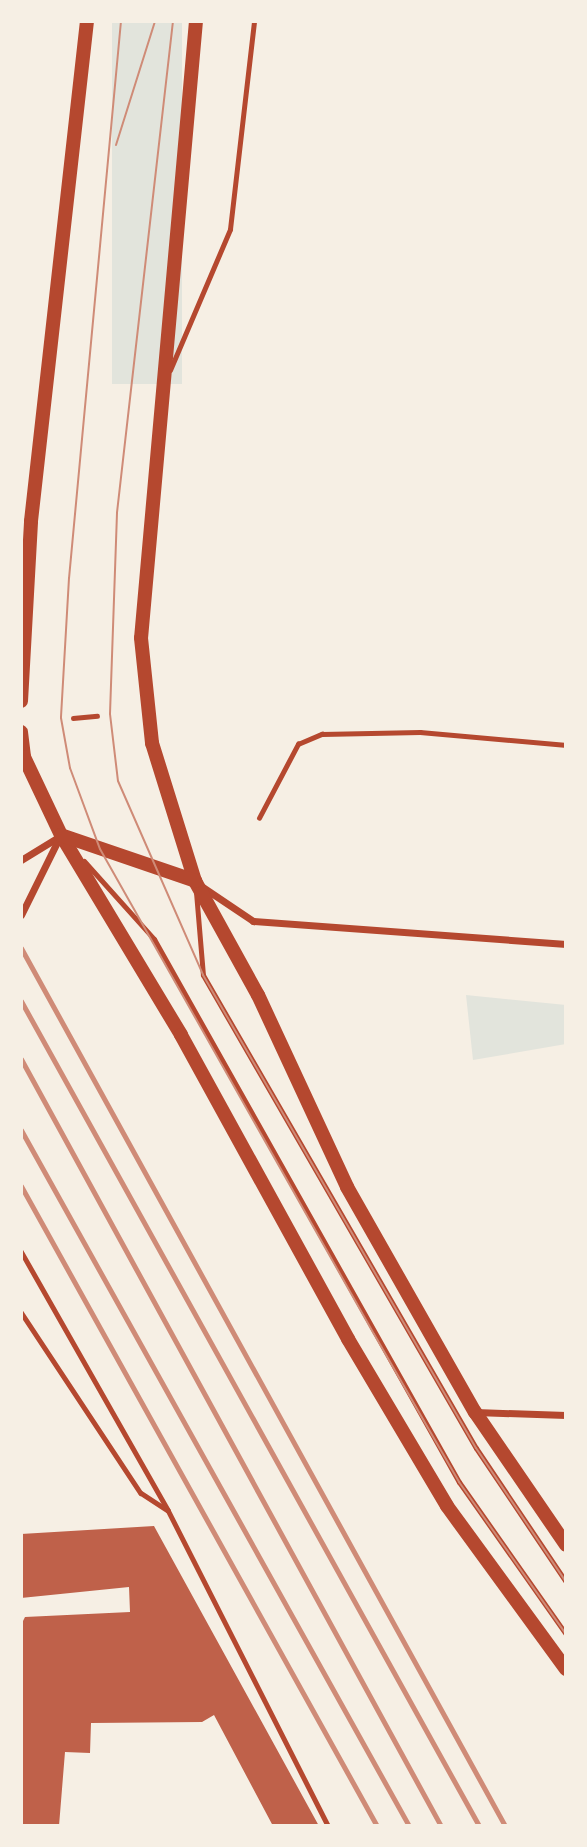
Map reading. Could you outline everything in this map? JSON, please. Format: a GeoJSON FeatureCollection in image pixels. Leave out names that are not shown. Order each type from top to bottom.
{"type":"FeatureCollection","features":[{"type":"Feature","properties":{"kind":"main road"},"geometry":{"type":"LineString","coordinates":[[21,702],[31,522],[87,21]]}},
{"type":"Feature","properties":{"kind":"main road"},"geometry":{"type":"LineString","coordinates":[[196,21],[162,389],[142,684],[152,743],[195,881],[258,995],[347,1187],[475,1412],[566,1545]]}},
{"type":"Feature","properties":{"kind":"main road"},"geometry":{"type":"LineString","coordinates":[[21,732],[24,757],[61,835],[447,1506],[566,1669]]}},
{"type":"Feature","properties":{"kind":"main road"},"geometry":{"type":"LineString","coordinates":[[61,835],[195,881]]}},
{"type":"Feature","properties":{"kind":"street"},"geometry":{"type":"LineString","coordinates":[[21,860],[61,835]]}},
{"type":"Feature","properties":{"kind":"street"},"geometry":{"type":"LineString","coordinates":[[21,915],[61,835]]}},
{"type":"Feature","properties":{"kind":"street"},"geometry":{"type":"LineString","coordinates":[[195,881],[253,921],[566,944]]}},
{"type":"Feature","properties":{"kind":"street"},"geometry":{"type":"LineString","coordinates":[[475,1412],[566,1415]]}},
{"type":"Feature","properties":{"kind":"lane"},"geometry":{"type":"LineString","coordinates":[[162,389],[229,229],[254,21]]}},
{"type":"Feature","properties":{"kind":"lane"},"geometry":{"type":"LineString","coordinates":[[61,835],[154,939],[459,1482],[566,1634]]}},
{"type":"Feature","properties":{"kind":"lane"},"geometry":{"type":"LineString","coordinates":[[195,881],[203,975],[476,1448],[566,1582]]}},
{"type":"Feature","properties":{"kind":"path"},"geometry":{"type":"LineString","coordinates":[[73,718],[97,716]]}},
{"type":"Feature","properties":{"kind":"path"},"geometry":{"type":"LineString","coordinates":[[259,818],[298,744],[322,734],[420,732],[566,745]]}},
{"type":"Feature","properties":{"kind":"path"},"geometry":{"type":"LineString","coordinates":[[21,1251],[167,1510],[328,1826]]}},
{"type":"Feature","properties":{"kind":"path"},"geometry":{"type":"LineString","coordinates":[[21,1312],[141,1493],[167,1510]]}},
{"type":"Feature","properties":{"kind":"shaded area"},"geometry":{"type":"Polygon","coordinates":[[[112,21],[182,21],[182,384],[112,384],[112,21]]]}},
{"type":"Feature","properties":{"kind":"shaded area"},"geometry":{"type":"Polygon","coordinates":[[[466,995],[566,1005],[566,1044],[473,1060],[466,995]]]}},
{"type":"Feature","properties":{"kind":"building"},"geometry":{"type":"Polygon","coordinates":[[[154,1526],[319,1826],[273,1826],[214,1715],[202,1722],[91,1723],[90,1753],[65,1752],[59,1826],[21,1826],[21,1625],[25,1617],[130,1612],[129,1587],[21,1598],[21,1534],[154,1526]]]}},
{"type":"Feature","properties":{"kind":"tram line"},"geometry":{"type":"LineString","coordinates":[[121,21],[69,578],[61,718],[70,768],[100,849],[374,1334],[459,1482],[566,1634]]}},
{"type":"Feature","properties":{"kind":"tram line"},"geometry":{"type":"LineString","coordinates":[[116,145],[155,21]]}},
{"type":"Feature","properties":{"kind":"tram line"},"geometry":{"type":"LineString","coordinates":[[173,21],[117,513],[110,714],[118,781],[203,975],[476,1448],[566,1582]]}},
{"type":"Feature","properties":{"kind":"railway"},"geometry":{"type":"LineString","coordinates":[[21,948],[505,1826]]}},
{"type":"Feature","properties":{"kind":"railway"},"geometry":{"type":"LineString","coordinates":[[21,1001],[479,1826]]}},
{"type":"Feature","properties":{"kind":"railway"},"geometry":{"type":"LineString","coordinates":[[21,1059],[441,1826]]}},
{"type":"Feature","properties":{"kind":"railway"},"geometry":{"type":"LineString","coordinates":[[21,1130],[409,1826]]}},
{"type":"Feature","properties":{"kind":"railway"},"geometry":{"type":"LineString","coordinates":[[21,1186],[377,1826]]}}]}
